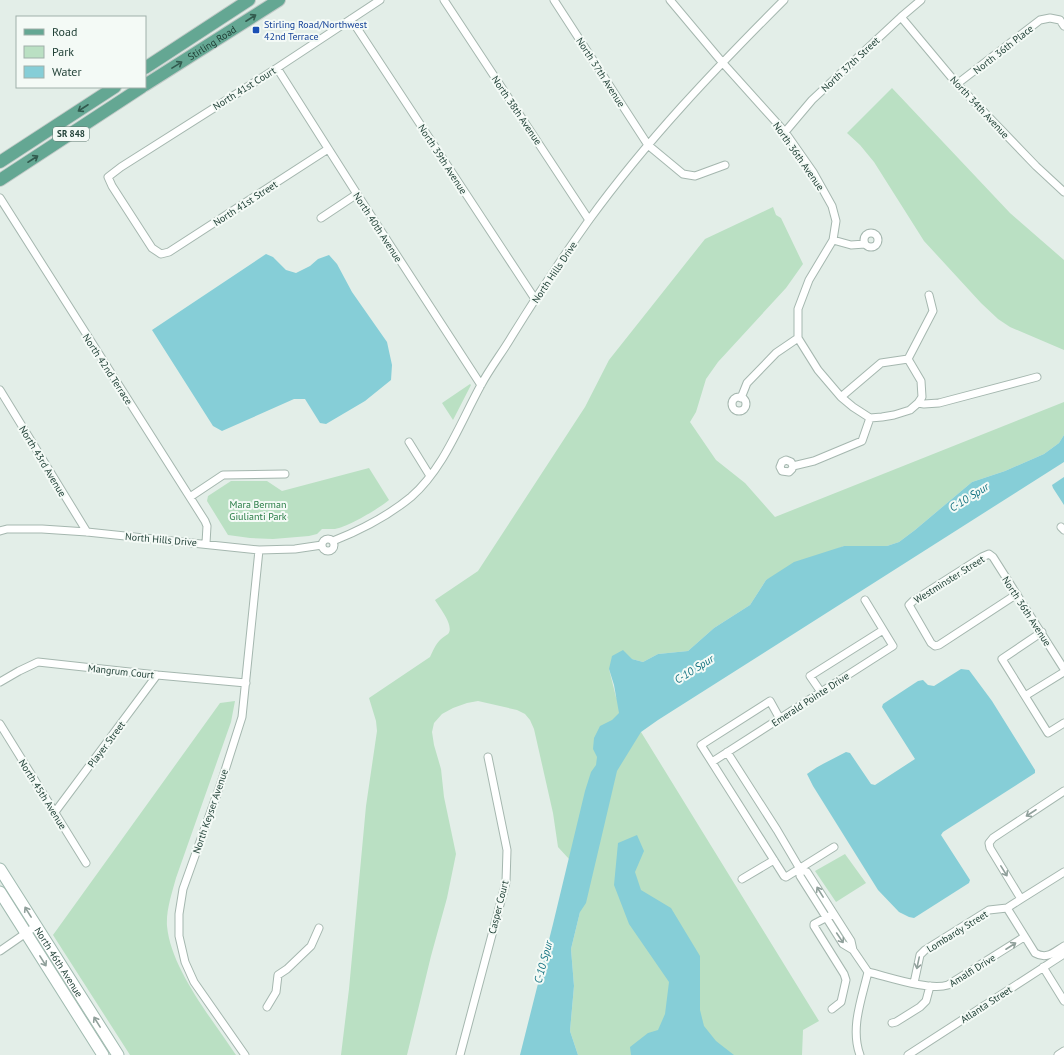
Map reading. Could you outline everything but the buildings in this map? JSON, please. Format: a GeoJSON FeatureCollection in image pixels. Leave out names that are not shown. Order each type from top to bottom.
{"type":"FeatureCollection","features":[{"type":"Feature","properties":{"kind":"main road","name":"Stirling Road"},"geometry":{"type":"LineString","coordinates":[[146,67],[249,0]]}},
{"type":"Feature","properties":{"kind":"main road","name":"Stirling Road"},"geometry":{"type":"LineString","coordinates":[[146,84],[279,0]]}},
{"type":"Feature","properties":{"kind":"main road"},"geometry":{"type":"LineString","coordinates":[[198,33],[207,46]]}},
{"type":"Feature","properties":{"kind":"main road","name":"SR 848"},"geometry":{"type":"LineString","coordinates":[[0,162],[114,88]]}},
{"type":"Feature","properties":{"kind":"main road","name":"SR 848"},"geometry":{"type":"LineString","coordinates":[[0,180],[140,88]]}},
{"type":"Feature","properties":{"kind":"street","name":"North 41st Court"},"geometry":{"type":"LineString","coordinates":[[161,254],[152,248],[112,186],[108,177],[121,167],[277,68],[380,0]]}},
{"type":"Feature","properties":{"kind":"street","name":"North 38th Avenue"},"geometry":{"type":"LineString","coordinates":[[444,0],[589,220]]}},
{"type":"Feature","properties":{"kind":"street","name":"North 37th Avenue"},"geometry":{"type":"LineString","coordinates":[[554,0],[648,145],[683,174],[695,176],[725,165]]}},
{"type":"Feature","properties":{"kind":"street","name":"North 36th Avenue"},"geometry":{"type":"LineString","coordinates":[[670,0],[722,62],[785,132],[813,172],[832,206],[836,220],[833,240],[809,280],[798,309],[798,338]]}},
{"type":"Feature","properties":{"kind":"street","name":"North Hills Drive"},"geometry":{"type":"LineString","coordinates":[[0,531],[7,529],[42,529],[87,532],[206,543],[259,550],[294,549],[322,545],[323,541],[326,539],[333,541],[373,523],[411,497],[430,476],[447,451],[482,385],[535,299],[589,220],[648,145],[722,62],[784,0]]}},
{"type":"Feature","properties":{"kind":"street","name":"North 37th Street"},"geometry":{"type":"LineString","coordinates":[[785,132],[812,100],[900,17],[921,0]]}},
{"type":"Feature","properties":{"kind":"street","name":"North 34th Avenue"},"geometry":{"type":"LineString","coordinates":[[900,17],[957,84],[1036,166],[1064,192]]}},
{"type":"Feature","properties":{"kind":"street","name":"North 36th Place"},"geometry":{"type":"LineString","coordinates":[[957,84],[1040,20],[1050,18],[1060,20],[1064,26]]}},
{"type":"Feature","properties":{"kind":"street","name":"North 39th Avenue"},"geometry":{"type":"LineString","coordinates":[[352,19],[535,299]]}},
{"type":"Feature","properties":{"kind":"street","name":"North 40th Avenue"},"geometry":{"type":"LineString","coordinates":[[277,68],[357,194],[482,385]]}},
{"type":"Feature","properties":{"kind":"street","name":"North 41st Street"},"geometry":{"type":"LineString","coordinates":[[161,254],[169,252],[328,149]]}},
{"type":"Feature","properties":{"kind":"street"},"geometry":{"type":"LineString","coordinates":[[321,218],[357,194]]}},
{"type":"Feature","properties":{"kind":"street","name":"North 42nd Terrace"},"geometry":{"type":"LineString","coordinates":[[0,198],[205,521],[207,526],[206,543]]}},
{"type":"Feature","properties":{"kind":"street"},"geometry":{"type":"LineString","coordinates":[[833,240],[851,245],[865,244]]}},
{"type":"Feature","properties":{"kind":"street"},"geometry":{"type":"LineString","coordinates":[[908,359],[933,311],[929,295]]}},
{"type":"Feature","properties":{"kind":"street"},"geometry":{"type":"LineString","coordinates":[[741,398],[747,384],[776,353],[798,338],[818,370],[841,397],[853,407],[870,418],[894,415],[910,410],[922,397],[921,382],[908,359]]}},
{"type":"Feature","properties":{"kind":"street"},"geometry":{"type":"LineString","coordinates":[[841,397],[881,363],[908,359]]}},
{"type":"Feature","properties":{"kind":"street"},"geometry":{"type":"LineString","coordinates":[[918,403],[939,403],[1037,377]]}},
{"type":"Feature","properties":{"kind":"street","name":"North 43rd Avenue"},"geometry":{"type":"LineString","coordinates":[[0,390],[87,532]]}},
{"type":"Feature","properties":{"kind":"street"},"geometry":{"type":"LineString","coordinates":[[793,466],[814,461],[862,442],[870,418]]}},
{"type":"Feature","properties":{"kind":"street"},"geometry":{"type":"LineString","coordinates":[[409,442],[430,476]]}},
{"type":"Feature","properties":{"kind":"street"},"geometry":{"type":"LineString","coordinates":[[190,497],[223,475],[286,474]]}},
{"type":"Feature","properties":{"kind":"street","name":"North Keyser Avenue"},"geometry":{"type":"LineString","coordinates":[[245,1055],[194,982],[185,962],[179,936],[179,914],[183,889],[221,783],[242,717],[259,550]]}},
{"type":"Feature","properties":{"kind":"street","name":"North 36th Avenue"},"geometry":{"type":"LineString","coordinates":[[989,554],[993,557],[1064,668]]}},
{"type":"Feature","properties":{"kind":"street","name":"Westminster Street"},"geometry":{"type":"LineString","coordinates":[[989,554],[982,556],[912,601],[909,605],[931,643],[935,646],[939,645],[1017,594]]}},
{"type":"Feature","properties":{"kind":"street"},"geometry":{"type":"LineString","coordinates":[[821,692],[810,676],[883,630],[865,600]]}},
{"type":"Feature","properties":{"kind":"street","name":"Emerald Pointe Drive"},"geometry":{"type":"LineString","coordinates":[[712,762],[893,646],[883,630]]}},
{"type":"Feature","properties":{"kind":"street"},"geometry":{"type":"LineString","coordinates":[[1042,632],[1002,659],[1048,733],[1064,723]]}},
{"type":"Feature","properties":{"kind":"street","name":"Mangrum Court"},"geometry":{"type":"LineString","coordinates":[[0,682],[38,662],[246,683]]}},
{"type":"Feature","properties":{"kind":"street"},"geometry":{"type":"LineString","coordinates":[[1026,696],[1064,672]]}},
{"type":"Feature","properties":{"kind":"street","name":"Player Street"},"geometry":{"type":"LineString","coordinates":[[55,812],[157,675]]}},
{"type":"Feature","properties":{"kind":"street"},"geometry":{"type":"LineString","coordinates":[[780,718],[770,701],[701,745],[786,877],[800,870],[834,847]]}},
{"type":"Feature","properties":{"kind":"street","name":"North 45th Avenue"},"geometry":{"type":"LineString","coordinates":[[0,724],[86,863]]}},
{"type":"Feature","properties":{"kind":"street"},"geometry":{"type":"LineString","coordinates":[[727,752],[777,830],[800,870],[800,876],[851,941],[853,950],[868,972],[858,1011],[856,1035],[860,1055]]}},
{"type":"Feature","properties":{"kind":"street","name":"Casper Court"},"geometry":{"type":"LineString","coordinates":[[460,1055],[506,882],[507,850],[488,757]]}},
{"type":"Feature","properties":{"kind":"street"},"geometry":{"type":"LineString","coordinates":[[1064,791],[993,838],[989,843],[990,848],[1021,900],[1064,872]]}},
{"type":"Feature","properties":{"kind":"street"},"geometry":{"type":"LineString","coordinates":[[742,879],[774,860]]}},
{"type":"Feature","properties":{"kind":"street","name":"North 46th Avenue"},"geometry":{"type":"LineString","coordinates":[[0,869],[118,1055]]}},
{"type":"Feature","properties":{"kind":"street","name":"North 46th Avenue"},"geometry":{"type":"LineString","coordinates":[[0,892],[103,1055]]}},
{"type":"Feature","properties":{"kind":"street","name":"Lombardy Street"},"geometry":{"type":"LineString","coordinates":[[914,983],[920,955],[925,950],[989,910],[1007,908],[1021,900]]}},
{"type":"Feature","properties":{"kind":"street"},"geometry":{"type":"LineString","coordinates":[[1007,908],[1035,953],[1040,956],[1047,956],[1064,946]]}},
{"type":"Feature","properties":{"kind":"street"},"geometry":{"type":"LineString","coordinates":[[830,915],[814,924],[814,926],[844,974],[846,980],[841,1002],[832,1009]]}},
{"type":"Feature","properties":{"kind":"street"},"geometry":{"type":"LineString","coordinates":[[0,951],[36,926]]}},
{"type":"Feature","properties":{"kind":"street"},"geometry":{"type":"LineString","coordinates":[[267,1007],[276,992],[278,975],[287,969],[310,946],[319,928]]}},
{"type":"Feature","properties":{"kind":"street","name":"Amalfi Drive"},"geometry":{"type":"LineString","coordinates":[[868,972],[940,988],[948,985],[1024,937]]}},
{"type":"Feature","properties":{"kind":"street","name":"Atlanta Street"},"geometry":{"type":"LineString","coordinates":[[908,1055],[1064,954]]}},
{"type":"Feature","properties":{"kind":"street"},"geometry":{"type":"LineString","coordinates":[[1043,968],[1064,1001]]}},
{"type":"Feature","properties":{"kind":"street"},"geometry":{"type":"LineString","coordinates":[[892,1023],[920,1007],[926,1001],[930,986]]}},
{"type":"Feature","properties":{"kind":"street"},"geometry":{"type":"LineString","coordinates":[[1058,1055],[1064,1051]]}},
{"type":"Feature","properties":{"kind":"green space"},"geometry":{"type":"Polygon","coordinates":[[[892,88],[1010,213],[1064,260],[1064,350],[1010,327],[998,319],[981,303],[924,241],[874,162],[860,145],[847,133],[892,88]]]}},
{"type":"Feature","properties":{"kind":"green space"},"geometry":{"type":"Polygon","coordinates":[[[773,207],[776,215],[781,218],[803,264],[786,288],[718,362],[706,379],[696,412],[690,422],[716,460],[745,483],[775,517],[1064,402],[1064,435],[1059,443],[1044,454],[1005,471],[972,482],[899,542],[887,546],[844,546],[766,580],[750,605],[714,628],[688,651],[658,654],[643,662],[632,659],[609,669],[616,697],[641,732],[819,1021],[803,1030],[802,1055],[578,1055],[570,1031],[574,986],[571,949],[580,912],[569,859],[558,847],[553,813],[534,729],[530,720],[525,714],[517,710],[478,701],[453,708],[442,714],[434,723],[432,732],[441,769],[444,797],[456,854],[447,898],[407,1055],[341,1055],[349,989],[366,806],[377,731],[376,721],[369,698],[430,657],[438,642],[448,634],[450,631],[448,622],[435,600],[478,571],[585,407],[609,360],[705,239],[773,207]]]}},
{"type":"Feature","properties":{"kind":"green space"},"geometry":{"type":"Polygon","coordinates":[[[470,384],[471,385],[453,420],[442,403],[470,384]]]}},
{"type":"Feature","properties":{"kind":"green space","name":"Mara Berman Giulianti Park"},"geometry":{"type":"Polygon","coordinates":[[[369,468],[389,500],[371,513],[341,528],[322,529],[317,534],[309,536],[273,539],[228,535],[207,501],[208,496],[231,481],[267,481],[282,491],[369,468]]]}},
{"type":"Feature","properties":{"kind":"green space"},"geometry":{"type":"Polygon","coordinates":[[[235,701],[231,722],[176,878],[167,914],[167,926],[170,942],[184,976],[236,1055],[130,1055],[53,935],[220,703],[235,701]]]}},
{"type":"Feature","properties":{"kind":"green space"},"geometry":{"type":"Polygon","coordinates":[[[845,854],[866,883],[836,902],[815,871],[845,854]]]}},
{"type":"Feature","properties":{"kind":"water"},"geometry":{"type":"Polygon","coordinates":[[[266,254],[273,257],[286,270],[296,273],[310,266],[318,259],[329,255],[337,264],[352,292],[387,342],[392,365],[391,380],[365,401],[326,424],[320,423],[305,399],[294,399],[222,431],[213,426],[152,330],[266,254]]]}},
{"type":"Feature","properties":{"kind":"water","name":"C-10 Spur"},"geometry":{"type":"Polygon","coordinates":[[[1064,435],[1064,462],[641,732],[617,771],[586,903],[580,912],[571,949],[574,986],[570,1031],[578,1055],[520,1055],[585,791],[591,772],[596,765],[597,757],[593,749],[594,738],[600,726],[612,720],[619,713],[614,685],[609,669],[612,656],[623,650],[632,659],[643,662],[658,654],[688,651],[714,628],[750,605],[766,580],[794,562],[844,546],[887,546],[899,542],[972,482],[1005,471],[1044,454],[1059,443],[1064,435]]]}},
{"type":"Feature","properties":{"kind":"water"},"geometry":{"type":"Polygon","coordinates":[[[1064,477],[1064,505],[1052,485],[1064,477]]]}},
{"type":"Feature","properties":{"kind":"water"},"geometry":{"type":"Polygon","coordinates":[[[961,669],[969,670],[992,701],[1035,770],[1035,773],[943,832],[941,835],[970,880],[969,883],[914,918],[899,912],[878,890],[807,774],[846,752],[850,753],[871,784],[875,785],[915,759],[882,707],[883,704],[918,681],[923,680],[928,685],[934,686],[961,669]]]}},
{"type":"Feature","properties":{"kind":"water"},"geometry":{"type":"Polygon","coordinates":[[[637,835],[644,851],[635,872],[641,890],[671,908],[700,956],[700,1010],[704,1026],[716,1041],[734,1055],[631,1055],[630,1047],[648,1033],[658,1030],[665,1014],[669,982],[629,924],[614,885],[618,843],[637,835]]]}},
{"type":"Feature","properties":{"kind":"place","name":"Stirling Road/Northwest 42nd Terrace"},"geometry":{"type":"Point","coordinates":[256,30]}}]}
